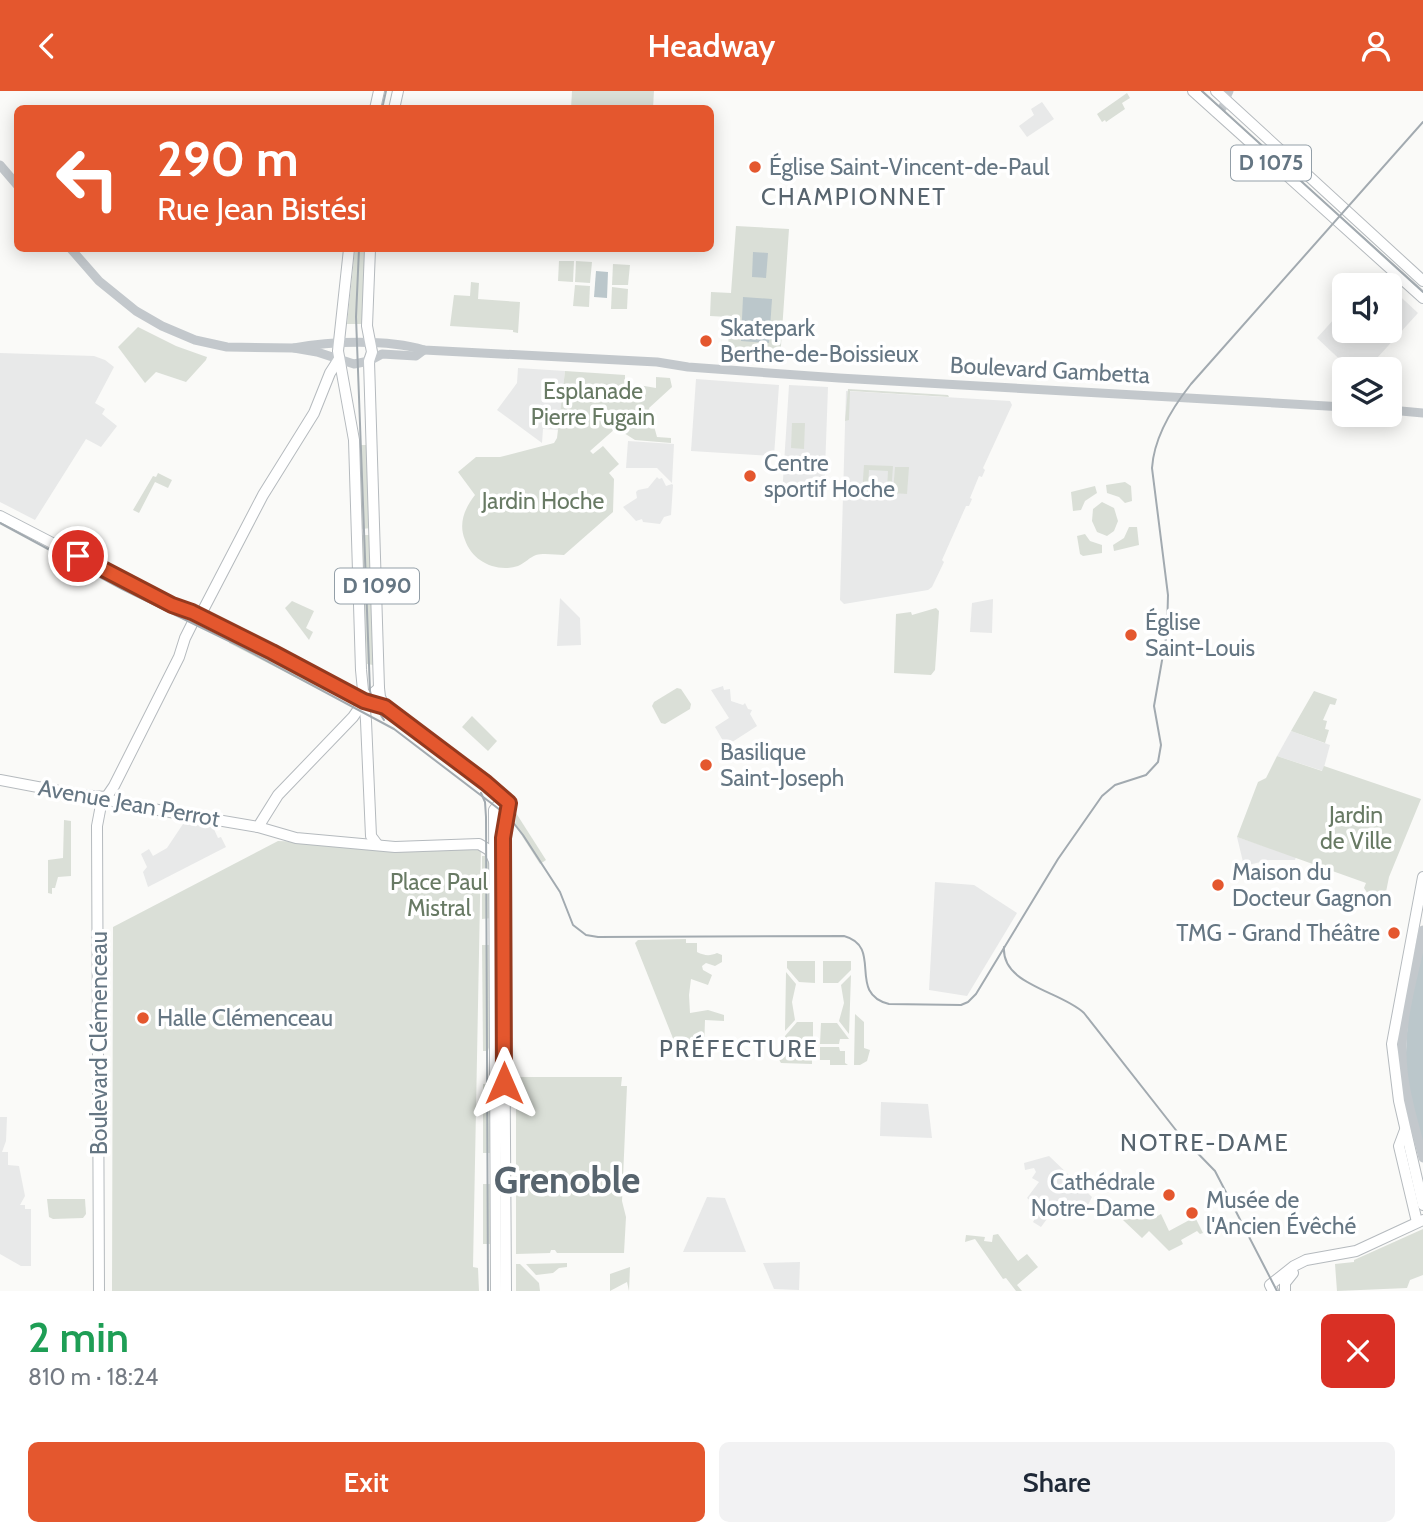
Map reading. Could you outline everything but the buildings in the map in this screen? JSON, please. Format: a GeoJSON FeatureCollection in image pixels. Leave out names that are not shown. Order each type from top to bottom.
{"type":"FeatureCollection","features":[{"type":"Feature","properties":{"kind":"main road","name":"D 1075"},"geometry":{"type":"LineString","coordinates":[[1193,91],[1423,298]]}},
{"type":"Feature","properties":{"kind":"main road","name":"D 1075"},"geometry":{"type":"LineString","coordinates":[[1223,93],[1423,281]]}},
{"type":"Feature","properties":{"kind":"main road","name":"D 1090"},"geometry":{"type":"LineString","coordinates":[[349,252],[339,359],[344,374],[354,440],[371,836],[377,844]]}},
{"type":"Feature","properties":{"kind":"main road","name":"D 1090"},"geometry":{"type":"LineString","coordinates":[[370,252],[367,313],[372,352],[369,361],[379,688],[385,707]]}},
{"type":"Feature","properties":{"kind":"main road","name":"Boulevard Clémenceau"},"geometry":{"type":"LineString","coordinates":[[99,1291],[97,826],[102,805],[179,657],[193,622],[200,616],[263,495],[314,414],[330,373],[339,359]]}},
{"type":"Feature","properties":{"kind":"main road"},"geometry":{"type":"LineString","coordinates":[[0,516],[364,701],[385,707],[410,723],[506,801]]}},
{"type":"Feature","properties":{"kind":"main road"},"geometry":{"type":"LineString","coordinates":[[379,688],[278,795],[258,827],[296,838],[396,847],[479,844],[489,850],[494,862]]}},
{"type":"Feature","properties":{"kind":"main road"},"geometry":{"type":"LineString","coordinates":[[353,717],[359,716],[366,721],[372,712],[385,707]]}},
{"type":"Feature","properties":{"kind":"main road","name":"Avenue Jean Perrot"},"geometry":{"type":"LineString","coordinates":[[0,780],[86,796],[106,797],[117,803],[258,827]]}},
{"type":"Feature","properties":{"kind":"main road"},"geometry":{"type":"LineString","coordinates":[[86,796],[95,810],[97,826]]}},
{"type":"Feature","properties":{"kind":"main road"},"geometry":{"type":"LineString","coordinates":[[496,1291],[494,810],[506,801]]}},
{"type":"Feature","properties":{"kind":"main road"},"geometry":{"type":"LineString","coordinates":[[506,801],[503,838],[506,1291]]}},
{"type":"Feature","properties":{"kind":"main road"},"geometry":{"type":"LineString","coordinates":[[1423,877],[1392,1044],[1399,1101],[1423,1205]]}},
{"type":"Feature","properties":{"kind":"main road"},"geometry":{"type":"LineString","coordinates":[[1271,1288],[1301,1262],[1356,1251],[1420,1221],[1399,1146],[1405,1130]]}},
{"type":"Feature","properties":{"kind":"main road"},"geometry":{"type":"LineString","coordinates":[[1285,1291],[1285,1283],[1301,1262]]}},
{"type":"Feature","properties":{"kind":"street"},"geometry":{"type":"LineString","coordinates":[[1215,112],[1224,106],[1223,93]]}},
{"type":"Feature","properties":{"kind":"street"},"geometry":{"type":"LineString","coordinates":[[0,165],[14,181]]}},
{"type":"Feature","properties":{"kind":"street"},"geometry":{"type":"LineString","coordinates":[[74,252],[99,281],[136,311],[162,326],[195,340],[227,347],[294,348]]}},
{"type":"Feature","properties":{"kind":"street","name":"Boulevard Gambetta"},"geometry":{"type":"LineString","coordinates":[[294,348],[369,344],[523,357],[537,355],[657,362],[826,377],[1332,406]]}},
{"type":"Feature","properties":{"kind":"street","name":"Boulevard Gambetta"},"geometry":{"type":"LineString","coordinates":[[294,348],[354,364],[383,354],[416,356],[424,350]]}},
{"type":"Feature","properties":{"kind":"street"},"geometry":{"type":"LineString","coordinates":[[1402,411],[1423,413]]}},
{"type":"Feature","properties":{"kind":"street"},"geometry":{"type":"LineString","coordinates":[[1423,930],[1408,1004],[1402,1052],[1408,1099],[1423,1159]]}},
{"type":"Feature","properties":{"kind":"shaded area"},"geometry":{"type":"Polygon","coordinates":[[[1042,102],[1054,119],[1027,137],[1019,126],[1034,115],[1031,109],[1042,102]]]}},
{"type":"Feature","properties":{"kind":"shaded area"},"geometry":{"type":"Polygon","coordinates":[[[753,252],[768,253],[766,278],[752,277],[753,252]]]}},
{"type":"Feature","properties":{"kind":"shaded area"},"geometry":{"type":"Polygon","coordinates":[[[596,271],[608,272],[607,298],[594,297],[596,271]]]}},
{"type":"Feature","properties":{"kind":"shaded area"},"geometry":{"type":"Polygon","coordinates":[[[743,297],[772,299],[769,343],[741,341],[743,297]]]}},
{"type":"Feature","properties":{"kind":"shaded area"},"geometry":{"type":"Polygon","coordinates":[[[1402,298],[1418,313],[1402,331],[1402,298]]]}},
{"type":"Feature","properties":{"kind":"shaded area"},"geometry":{"type":"Polygon","coordinates":[[[1332,321],[1332,343],[1391,343],[1378,357],[1337,357],[1317,338],[1332,321]]]}},
{"type":"Feature","properties":{"kind":"shaded area"},"geometry":{"type":"Polygon","coordinates":[[[0,353],[94,356],[114,367],[95,403],[105,409],[102,414],[117,426],[101,447],[86,439],[35,520],[0,502],[0,353]]]}},
{"type":"Feature","properties":{"kind":"shaded area"},"geometry":{"type":"Polygon","coordinates":[[[518,368],[565,371],[558,430],[543,429],[542,443],[497,410],[517,383],[518,368]]]}},
{"type":"Feature","properties":{"kind":"shaded area"},"geometry":{"type":"Polygon","coordinates":[[[696,379],[779,385],[774,456],[691,451],[696,379]]]}},
{"type":"Feature","properties":{"kind":"shaded area"},"geometry":{"type":"Polygon","coordinates":[[[789,385],[828,387],[824,498],[782,496],[789,385]]]}},
{"type":"Feature","properties":{"kind":"shaded area"},"geometry":{"type":"Polygon","coordinates":[[[846,391],[1010,401],[1012,405],[983,468],[985,470],[982,477],[979,476],[969,506],[966,506],[942,560],[944,562],[928,590],[844,604],[840,600],[846,391]]]}},
{"type":"Feature","properties":{"kind":"shaded area"},"geometry":{"type":"Polygon","coordinates":[[[628,441],[674,444],[672,483],[657,468],[626,468],[628,441]]]}},
{"type":"Feature","properties":{"kind":"shaded area"},"geometry":{"type":"Polygon","coordinates":[[[657,477],[662,478],[666,486],[673,485],[671,515],[664,517],[660,524],[643,522],[642,519],[636,521],[623,507],[637,498],[638,490],[648,488],[657,477]]]}},
{"type":"Feature","properties":{"kind":"shaded area"},"geometry":{"type":"Polygon","coordinates":[[[560,598],[580,618],[581,645],[557,646],[560,598]]]}},
{"type":"Feature","properties":{"kind":"shaded area"},"geometry":{"type":"Polygon","coordinates":[[[993,599],[992,633],[970,632],[972,603],[993,599]]]}},
{"type":"Feature","properties":{"kind":"shaded area"},"geometry":{"type":"Polygon","coordinates":[[[723,686],[724,690],[730,689],[731,701],[743,705],[745,703],[748,709],[752,710],[750,714],[757,726],[726,746],[715,727],[729,718],[711,690],[723,686]]]}},
{"type":"Feature","properties":{"kind":"shaded area"},"geometry":{"type":"Polygon","coordinates":[[[1291,731],[1330,745],[1323,771],[1277,756],[1291,731]]]}},
{"type":"Feature","properties":{"kind":"shaded area"},"geometry":{"type":"Polygon","coordinates":[[[185,821],[212,825],[226,847],[148,887],[143,872],[147,867],[141,854],[149,849],[153,856],[167,848],[185,821]]]}},
{"type":"Feature","properties":{"kind":"shaded area"},"geometry":{"type":"Polygon","coordinates":[[[1237,837],[1296,857],[1295,860],[1269,860],[1244,866],[1237,837]]]}},
{"type":"Feature","properties":{"kind":"shaded area"},"geometry":{"type":"Polygon","coordinates":[[[935,882],[974,885],[1017,913],[967,996],[929,990],[935,882]]]}},
{"type":"Feature","properties":{"kind":"shaded area"},"geometry":{"type":"Polygon","coordinates":[[[1423,941],[1423,1150],[1405,1070],[1408,1015],[1423,941]]]}},
{"type":"Feature","properties":{"kind":"shaded area"},"geometry":{"type":"Polygon","coordinates":[[[881,1102],[928,1104],[932,1138],[880,1136],[881,1102]]]}},
{"type":"Feature","properties":{"kind":"shaded area"},"geometry":{"type":"Polygon","coordinates":[[[0,1117],[7,1117],[6,1141],[2,1152],[8,1152],[8,1165],[19,1166],[25,1196],[20,1205],[31,1209],[31,1266],[21,1266],[0,1254],[0,1117]]]}},
{"type":"Feature","properties":{"kind":"shaded area"},"geometry":{"type":"Polygon","coordinates":[[[1049,1156],[1092,1197],[1084,1213],[1055,1208],[1041,1227],[1033,1222],[1041,1208],[1027,1198],[1039,1182],[1032,1178],[1036,1172],[1034,1168],[1025,1170],[1024,1163],[1049,1156]]]}},
{"type":"Feature","properties":{"kind":"shaded area"},"geometry":{"type":"Polygon","coordinates":[[[707,1197],[725,1198],[746,1252],[683,1252],[707,1197]]]}},
{"type":"Feature","properties":{"kind":"shaded area"},"geometry":{"type":"Polygon","coordinates":[[[800,1262],[799,1290],[774,1289],[763,1263],[800,1262]]]}},
{"type":"Feature","properties":{"kind":"green space"},"geometry":{"type":"Polygon","coordinates":[[[572,91],[654,91],[653,105],[571,105],[572,91]]]}},
{"type":"Feature","properties":{"kind":"green space"},"geometry":{"type":"Polygon","coordinates":[[[1127,93],[1130,98],[1122,103],[1125,109],[1102,122],[1097,114],[1127,93]]]}},
{"type":"Feature","properties":{"kind":"green space"},"geometry":{"type":"Polygon","coordinates":[[[736,226],[789,229],[780,360],[728,357],[729,317],[710,316],[711,292],[731,293],[736,226]]]}},
{"type":"Feature","properties":{"kind":"green space"},"geometry":{"type":"Polygon","coordinates":[[[355,252],[366,252],[364,324],[347,324],[355,252]]]}},
{"type":"Feature","properties":{"kind":"green space"},"geometry":{"type":"Polygon","coordinates":[[[559,261],[574,261],[573,282],[558,281],[559,261]]]}},
{"type":"Feature","properties":{"kind":"green space"},"geometry":{"type":"Polygon","coordinates":[[[576,261],[592,262],[590,283],[575,282],[576,261]]]}},
{"type":"Feature","properties":{"kind":"green space"},"geometry":{"type":"Polygon","coordinates":[[[613,264],[630,265],[628,285],[612,285],[613,264]]]}},
{"type":"Feature","properties":{"kind":"green space"},"geometry":{"type":"Polygon","coordinates":[[[471,282],[479,283],[478,299],[520,302],[518,333],[513,330],[450,326],[454,295],[470,296],[471,282]]]}},
{"type":"Feature","properties":{"kind":"green space"},"geometry":{"type":"Polygon","coordinates":[[[575,285],[590,286],[589,307],[573,306],[575,285]]]}},
{"type":"Feature","properties":{"kind":"green space"},"geometry":{"type":"Polygon","coordinates":[[[612,287],[628,289],[627,309],[611,309],[612,287]]]}},
{"type":"Feature","properties":{"kind":"green space"},"geometry":{"type":"Polygon","coordinates":[[[138,327],[176,346],[207,357],[206,360],[186,382],[156,372],[145,383],[118,347],[138,327]]]}},
{"type":"Feature","properties":{"kind":"green space","name":"Jardin Hoche"},"geometry":{"type":"Polygon","coordinates":[[[565,371],[625,375],[625,391],[633,384],[656,388],[656,377],[670,378],[672,387],[649,408],[657,437],[671,438],[671,443],[635,440],[616,428],[590,451],[593,454],[603,446],[619,464],[609,473],[614,479],[613,512],[564,555],[536,555],[510,568],[493,566],[473,554],[463,534],[464,516],[475,495],[458,472],[476,457],[500,457],[554,443],[557,438],[565,371]]]}},
{"type":"Feature","properties":{"kind":"green space"},"geometry":{"type":"Polygon","coordinates":[[[848,389],[949,397],[850,391],[849,420],[845,421],[848,389]]]}},
{"type":"Feature","properties":{"kind":"green space"},"geometry":{"type":"Polygon","coordinates":[[[792,423],[805,423],[804,449],[791,448],[792,423]]]}},
{"type":"Feature","properties":{"kind":"green space"},"geometry":{"type":"Polygon","coordinates":[[[358,445],[368,445],[372,528],[361,529],[358,445]]]}},
{"type":"Feature","properties":{"kind":"green space"},"geometry":{"type":"Polygon","coordinates":[[[864,465],[893,466],[891,495],[862,493],[864,465]],[[869,470],[868,488],[887,489],[888,471],[869,470]]]}},
{"type":"Feature","properties":{"kind":"green space"},"geometry":{"type":"Polygon","coordinates":[[[895,467],[909,467],[907,494],[893,493],[895,467]]]}},
{"type":"Feature","properties":{"kind":"green space"},"geometry":{"type":"Polygon","coordinates":[[[158,473],[172,480],[168,488],[155,482],[139,513],[133,510],[153,476],[156,477],[158,473]]]}},
{"type":"Feature","properties":{"kind":"green space"},"geometry":{"type":"Polygon","coordinates":[[[1125,482],[1131,486],[1132,501],[1125,503],[1119,497],[1107,493],[1106,485],[1125,482]]]}},
{"type":"Feature","properties":{"kind":"green space"},"geometry":{"type":"Polygon","coordinates":[[[1095,486],[1097,493],[1085,501],[1081,510],[1073,511],[1071,492],[1095,486]]]}},
{"type":"Feature","properties":{"kind":"green space"},"geometry":{"type":"Polygon","coordinates":[[[1102,502],[1114,508],[1118,521],[1114,531],[1107,536],[1097,532],[1092,521],[1093,509],[1102,502]]]}},
{"type":"Feature","properties":{"kind":"green space"},"geometry":{"type":"Polygon","coordinates":[[[1129,527],[1137,527],[1139,545],[1114,551],[1113,545],[1124,538],[1129,527]]]}},
{"type":"Feature","properties":{"kind":"green space"},"geometry":{"type":"Polygon","coordinates":[[[1085,534],[1090,541],[1102,545],[1102,553],[1083,556],[1080,554],[1077,536],[1085,534]]]}},
{"type":"Feature","properties":{"kind":"green space"},"geometry":{"type":"Polygon","coordinates":[[[362,535],[372,535],[373,665],[367,664],[362,535]]]}},
{"type":"Feature","properties":{"kind":"green space"},"geometry":{"type":"Polygon","coordinates":[[[292,601],[314,611],[306,628],[313,632],[309,640],[285,608],[292,601]]]}},
{"type":"Feature","properties":{"kind":"green space"},"geometry":{"type":"Polygon","coordinates":[[[936,608],[939,611],[935,670],[931,675],[894,673],[896,614],[911,612],[912,615],[936,608]]]}},
{"type":"Feature","properties":{"kind":"green space"},"geometry":{"type":"Polygon","coordinates":[[[230,635],[333,689],[322,691],[229,643],[230,635]]]}},
{"type":"Feature","properties":{"kind":"green space"},"geometry":{"type":"Polygon","coordinates":[[[677,688],[681,689],[691,704],[690,709],[665,724],[661,723],[652,706],[677,688]]]}},
{"type":"Feature","properties":{"kind":"green space"},"geometry":{"type":"Polygon","coordinates":[[[1314,691],[1337,699],[1335,705],[1330,704],[1323,720],[1327,721],[1325,729],[1329,730],[1325,743],[1291,731],[1314,691]]]}},
{"type":"Feature","properties":{"kind":"green space"},"geometry":{"type":"Polygon","coordinates":[[[472,716],[497,741],[488,751],[462,727],[472,716]]]}},
{"type":"Feature","properties":{"kind":"green space","name":"Jardin de Ville"},"geometry":{"type":"Polygon","coordinates":[[[1277,756],[1322,771],[1324,766],[1421,799],[1389,877],[1385,897],[1377,908],[1364,888],[1366,883],[1237,837],[1258,782],[1266,778],[1277,756]]]}},
{"type":"Feature","properties":{"kind":"green space"},"geometry":{"type":"Polygon","coordinates":[[[516,813],[546,860],[540,864],[515,825],[516,813]]]}},
{"type":"Feature","properties":{"kind":"green space"},"geometry":{"type":"Polygon","coordinates":[[[64,820],[71,821],[71,876],[58,877],[52,894],[48,893],[48,860],[63,858],[64,820]]]}},
{"type":"Feature","properties":{"kind":"green space","name":"Place Paul Mistral"},"geometry":{"type":"Polygon","coordinates":[[[278,841],[481,848],[473,1267],[478,1268],[479,1291],[112,1291],[113,927],[278,841]]]}},
{"type":"Feature","properties":{"kind":"green space"},"geometry":{"type":"Polygon","coordinates":[[[482,856],[488,856],[490,859],[492,918],[482,919],[482,856]]]}},
{"type":"Feature","properties":{"kind":"green space"},"geometry":{"type":"Polygon","coordinates":[[[686,939],[686,943],[697,943],[697,952],[722,955],[722,962],[715,966],[706,963],[702,966],[703,970],[712,975],[708,985],[691,979],[690,1013],[708,1010],[724,1015],[724,1021],[705,1020],[704,1050],[678,1051],[635,943],[638,940],[686,939]]]}},
{"type":"Feature","properties":{"kind":"green space"},"geometry":{"type":"Polygon","coordinates":[[[482,945],[491,945],[492,1036],[488,1051],[483,1051],[482,945]]]}},
{"type":"Feature","properties":{"kind":"green space"},"geometry":{"type":"Polygon","coordinates":[[[787,961],[815,961],[815,983],[799,982],[787,968],[787,961]]]}},
{"type":"Feature","properties":{"kind":"green space"},"geometry":{"type":"Polygon","coordinates":[[[823,961],[851,961],[851,970],[838,983],[823,983],[823,961]]]}},
{"type":"Feature","properties":{"kind":"green space"},"geometry":{"type":"Polygon","coordinates":[[[786,972],[796,984],[792,1002],[795,1020],[785,1031],[786,972]]]}},
{"type":"Feature","properties":{"kind":"green space"},"geometry":{"type":"Polygon","coordinates":[[[851,975],[849,1034],[839,1021],[844,1003],[841,985],[851,975]]]}},
{"type":"Feature","properties":{"kind":"green space"},"geometry":{"type":"Polygon","coordinates":[[[855,1014],[864,1022],[864,1048],[870,1050],[867,1061],[860,1065],[854,1065],[855,1014]]]}},
{"type":"Feature","properties":{"kind":"green space"},"geometry":{"type":"Polygon","coordinates":[[[797,1022],[813,1022],[813,1044],[784,1044],[785,1036],[797,1022]]]}},
{"type":"Feature","properties":{"kind":"green space"},"geometry":{"type":"Polygon","coordinates":[[[821,1023],[837,1023],[849,1039],[840,1039],[839,1044],[820,1044],[821,1023]]]}},
{"type":"Feature","properties":{"kind":"green space"},"geometry":{"type":"Polygon","coordinates":[[[812,1047],[812,1064],[781,1063],[778,1049],[812,1047]]]}},
{"type":"Feature","properties":{"kind":"green space"},"geometry":{"type":"Polygon","coordinates":[[[820,1047],[839,1047],[840,1051],[845,1051],[845,1063],[848,1065],[830,1065],[830,1060],[820,1060],[820,1047]]]}},
{"type":"Feature","properties":{"kind":"green space"},"geometry":{"type":"Polygon","coordinates":[[[516,1077],[622,1077],[621,1086],[627,1086],[622,1201],[626,1217],[624,1253],[557,1253],[551,1250],[550,1253],[516,1254],[516,1077]]]}},
{"type":"Feature","properties":{"kind":"green space"},"geometry":{"type":"Polygon","coordinates":[[[483,1084],[492,1084],[492,1153],[483,1153],[483,1084]]]}},
{"type":"Feature","properties":{"kind":"green space"},"geometry":{"type":"Polygon","coordinates":[[[483,1184],[492,1184],[490,1244],[483,1244],[483,1184]]]}},
{"type":"Feature","properties":{"kind":"green space"},"geometry":{"type":"Polygon","coordinates":[[[47,1199],[85,1199],[86,1214],[83,1218],[53,1219],[49,1217],[47,1199]]]}},
{"type":"Feature","properties":{"kind":"green space"},"geometry":{"type":"Polygon","coordinates":[[[1138,1206],[1140,1210],[1153,1212],[1156,1217],[1161,1214],[1169,1231],[1195,1217],[1203,1233],[1197,1231],[1181,1240],[1183,1244],[1169,1251],[1149,1231],[1142,1238],[1123,1220],[1138,1206]]]}},
{"type":"Feature","properties":{"kind":"green space"},"geometry":{"type":"Polygon","coordinates":[[[1423,1229],[1423,1275],[1410,1280],[1407,1288],[1337,1291],[1335,1264],[1354,1262],[1423,1229]]]}},
{"type":"Feature","properties":{"kind":"green space"},"geometry":{"type":"Polygon","coordinates":[[[998,1234],[1018,1261],[1027,1254],[1038,1267],[1017,1285],[1022,1291],[1016,1291],[1006,1278],[1003,1279],[975,1239],[965,1242],[966,1235],[985,1237],[984,1241],[992,1242],[993,1235],[998,1234]]]}},
{"type":"Feature","properties":{"kind":"green space"},"geometry":{"type":"Polygon","coordinates":[[[567,1263],[567,1267],[559,1268],[553,1273],[536,1275],[526,1264],[567,1263]]]}},
{"type":"Feature","properties":{"kind":"green space"},"geometry":{"type":"Polygon","coordinates":[[[516,1264],[520,1264],[539,1283],[540,1291],[516,1291],[516,1264]]]}},
{"type":"Feature","properties":{"kind":"green space"},"geometry":{"type":"Polygon","coordinates":[[[630,1267],[629,1291],[627,1282],[610,1291],[610,1274],[630,1267]]]}},
{"type":"Feature","properties":{"kind":"tram line"},"geometry":{"type":"LineString","coordinates":[[383,105],[386,91]]}},
{"type":"Feature","properties":{"kind":"tram line"},"geometry":{"type":"LineString","coordinates":[[1202,91],[1423,292]]}},
{"type":"Feature","properties":{"kind":"tram line"},"geometry":{"type":"LineString","coordinates":[[0,523],[394,729],[508,816],[560,892],[573,925],[586,935],[844,936],[856,942],[862,950],[866,981],[876,998],[889,1004],[961,1005],[976,994],[1058,859],[1102,796],[1115,785],[1146,775],[1158,762],[1161,745],[1154,706],[1167,632],[1168,595],[1152,468],[1156,445],[1165,423],[1191,384],[1423,122]]}},
{"type":"Feature","properties":{"kind":"tram line"},"geometry":{"type":"LineString","coordinates":[[359,252],[356,317],[370,691],[373,703],[384,720]]}},
{"type":"Feature","properties":{"kind":"tram line"},"geometry":{"type":"LineString","coordinates":[[481,793],[486,817],[488,1291]]}},
{"type":"Feature","properties":{"kind":"tram line"},"geometry":{"type":"LineString","coordinates":[[1004,947],[1006,960],[1022,979],[1074,1005],[1084,1013],[1179,1134],[1215,1171],[1277,1291]]}},
{"type":"Feature","properties":{"kind":"place","name":"Église Saint-Vincent-de-Paul"},"geometry":{"type":"Point","coordinates":[755,167]}},
{"type":"Feature","properties":{"kind":"place","name":"Skatepark Berthe-de-Boissieux"},"geometry":{"type":"Point","coordinates":[706,341]}},
{"type":"Feature","properties":{"kind":"place","name":"Centre sportif Hoche"},"geometry":{"type":"Point","coordinates":[750,476]}},
{"type":"Feature","properties":{"kind":"place","name":"Église Saint-Louis"},"geometry":{"type":"Point","coordinates":[1131,635]}},
{"type":"Feature","properties":{"kind":"place","name":"Basilique Saint-Joseph"},"geometry":{"type":"Point","coordinates":[706,765]}},
{"type":"Feature","properties":{"kind":"place","name":"Maison du Docteur Gagnon"},"geometry":{"type":"Point","coordinates":[1218,885]}},
{"type":"Feature","properties":{"kind":"place","name":"TMG - Grand Théâtre"},"geometry":{"type":"Point","coordinates":[1394,933]}},
{"type":"Feature","properties":{"kind":"place","name":"Halle Clémenceau"},"geometry":{"type":"Point","coordinates":[143,1018]}},
{"type":"Feature","properties":{"kind":"place","name":"Cathédrale Notre-Dame"},"geometry":{"type":"Point","coordinates":[1169,1195]}},
{"type":"Feature","properties":{"kind":"place","name":"Musée de l'Ancien Évêché"},"geometry":{"type":"Point","coordinates":[1192,1213]}},
{"type":"Feature","properties":{"kind":"district","name":"CHAMPIONNET"},"geometry":{"type":"Point","coordinates":[854,197]}},
{"type":"Feature","properties":{"kind":"district","name":"PRÉFECTURE"},"geometry":{"type":"Point","coordinates":[739,1049]}},
{"type":"Feature","properties":{"kind":"district","name":"NOTRE-DAME"},"geometry":{"type":"Point","coordinates":[1205,1143]}},
{"type":"Feature","properties":{"kind":"district","name":"Grenoble"},"geometry":{"type":"Point","coordinates":[567,1180]}},
{"type":"Feature","properties":{"kind":"route"},"geometry":{"type":"LineString","coordinates":[[78,556],[172,605],[192,612],[272,652],[364,701],[385,707],[410,723],[509,803],[503,838],[504,1083]]}},
{"type":"Feature","properties":{"kind":"park label","name":"Esplanade Pierre Fugain"},"geometry":{"type":"Point","coordinates":[593,404]}}]}
